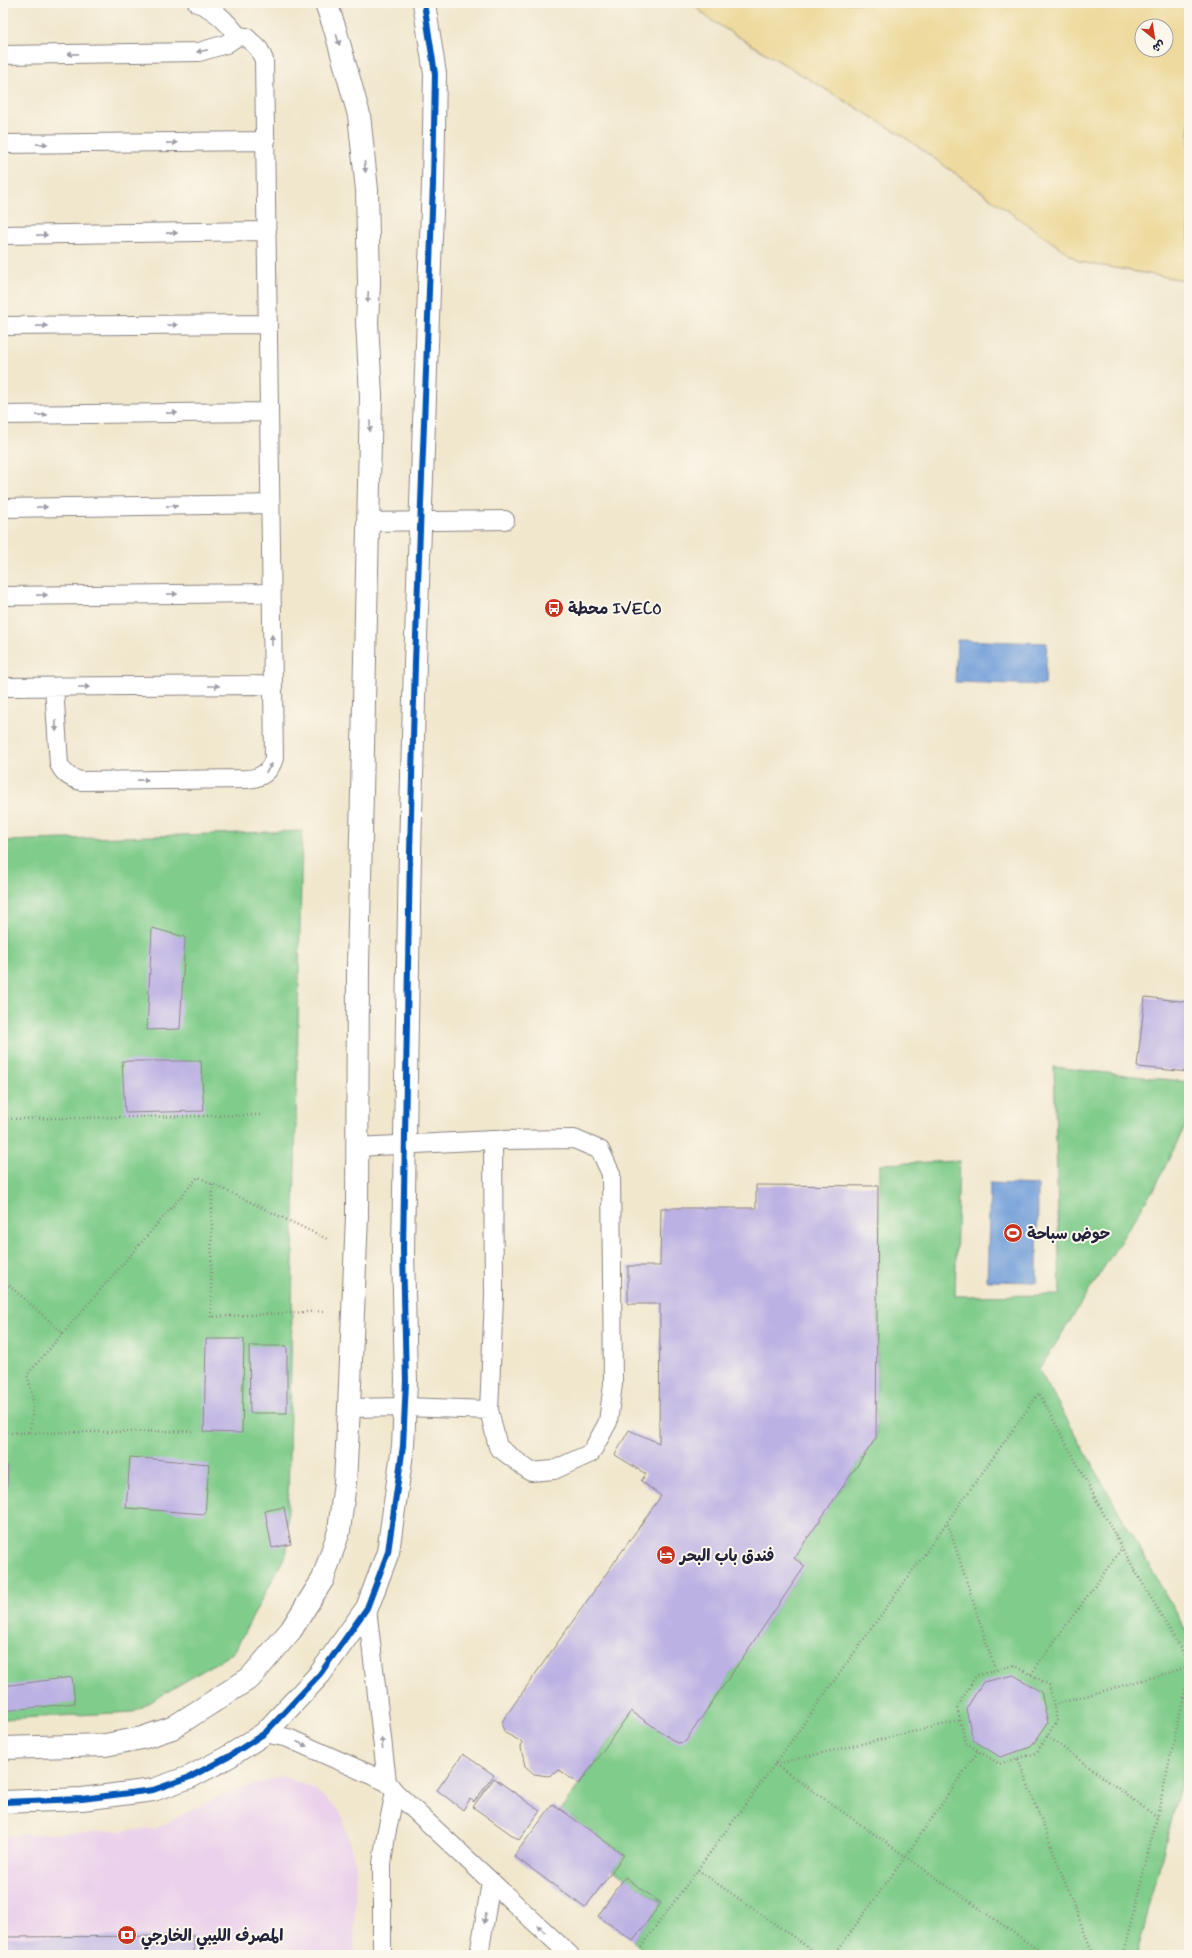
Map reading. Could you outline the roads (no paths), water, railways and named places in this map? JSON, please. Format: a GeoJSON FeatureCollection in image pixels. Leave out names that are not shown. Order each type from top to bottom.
{"type":"FeatureCollection","features":[{"type":"Feature","properties":{"kind":"street"},"geometry":{"type":"LineString","coordinates":[[3,1748],[105,1745],[142,1738],[172,1728],[250,1678],[291,1630],[323,1580],[339,1531],[345,1482],[356,1254],[358,967],[371,396],[367,322],[369,284],[367,190],[360,115],[326,3]]}},
{"type":"Feature","properties":{"kind":"street"},"geometry":{"type":"LineString","coordinates":[[3,1802],[82,1799],[153,1790],[190,1777],[228,1757],[265,1733],[320,1674],[367,1608],[388,1552],[402,1454],[406,1381],[403,1250],[404,1146],[415,663],[426,330],[433,184],[435,74],[424,3]]}},
{"type":"Feature","properties":{"kind":"lane"},"geometry":{"type":"LineString","coordinates":[[197,3],[216,12],[238,36]]}},
{"type":"Feature","properties":{"kind":"lane"},"geometry":{"type":"LineString","coordinates":[[3,55],[199,52],[226,44],[238,36],[246,36],[253,41],[264,60],[274,758],[268,771],[262,776],[248,779],[89,781],[72,778],[64,772],[59,764],[54,687]]}},
{"type":"Feature","properties":{"kind":"lane"},"geometry":{"type":"LineString","coordinates":[[3,144],[266,142]]}},
{"type":"Feature","properties":{"kind":"lane"},"geometry":{"type":"LineString","coordinates":[[3,235],[267,232]]}},
{"type":"Feature","properties":{"kind":"lane"},"geometry":{"type":"LineString","coordinates":[[3,326],[268,324]]}},
{"type":"Feature","properties":{"kind":"lane"},"geometry":{"type":"LineString","coordinates":[[3,415],[269,412]]}},
{"type":"Feature","properties":{"kind":"lane"},"geometry":{"type":"LineString","coordinates":[[3,508],[270,504]]}},
{"type":"Feature","properties":{"kind":"lane"},"geometry":{"type":"LineString","coordinates":[[368,522],[505,520]]}},
{"type":"Feature","properties":{"kind":"lane"},"geometry":{"type":"LineString","coordinates":[[3,596],[271,593]]}},
{"type":"Feature","properties":{"kind":"lane"},"geometry":{"type":"LineString","coordinates":[[3,687],[272,685]]}},
{"type":"Feature","properties":{"kind":"lane"},"geometry":{"type":"LineString","coordinates":[[357,1147],[404,1146],[493,1140],[574,1139],[600,1150],[611,1174],[613,1384],[608,1422],[591,1453],[554,1470],[530,1472],[498,1447],[489,1410],[494,1298],[493,1140]]}},
{"type":"Feature","properties":{"kind":"lane"},"geometry":{"type":"LineString","coordinates":[[349,1408],[405,1407],[489,1410]]}},
{"type":"Feature","properties":{"kind":"lane"},"geometry":{"type":"LineString","coordinates":[[367,1608],[391,1787],[382,1864],[382,1955]]}},
{"type":"Feature","properties":{"kind":"lane"},"geometry":{"type":"LineString","coordinates":[[265,1733],[288,1738],[391,1787],[570,1955]]}},
{"type":"Feature","properties":{"kind":"lane"},"geometry":{"type":"LineString","coordinates":[[479,1955],[491,1882]]}},
{"type":"Feature","properties":{"kind":"water"},"geometry":{"type":"Polygon","coordinates":[[[957,640],[1047,643],[1045,685],[955,682],[957,640]]]}},
{"type":"Feature","properties":{"kind":"water","name":"حوض سباحة"},"geometry":{"type":"Polygon","coordinates":[[[990,1183],[1038,1185],[1037,1282],[987,1281],[990,1183]]]}},
{"type":"Feature","properties":{"kind":"place","name":"محطة IVECO"},"geometry":{"type":"Point","coordinates":[554,608]}},
{"type":"Feature","properties":{"kind":"place","name":"حوض سباحة"},"geometry":{"type":"Point","coordinates":[1013,1233]}},
{"type":"Feature","properties":{"kind":"place","name":"فندق باب البحر"},"geometry":{"type":"Point","coordinates":[666,1555]}},
{"type":"Feature","properties":{"kind":"place","name":"المصرف الليبي الخارجي"},"geometry":{"type":"Point","coordinates":[127,1935]}}]}
